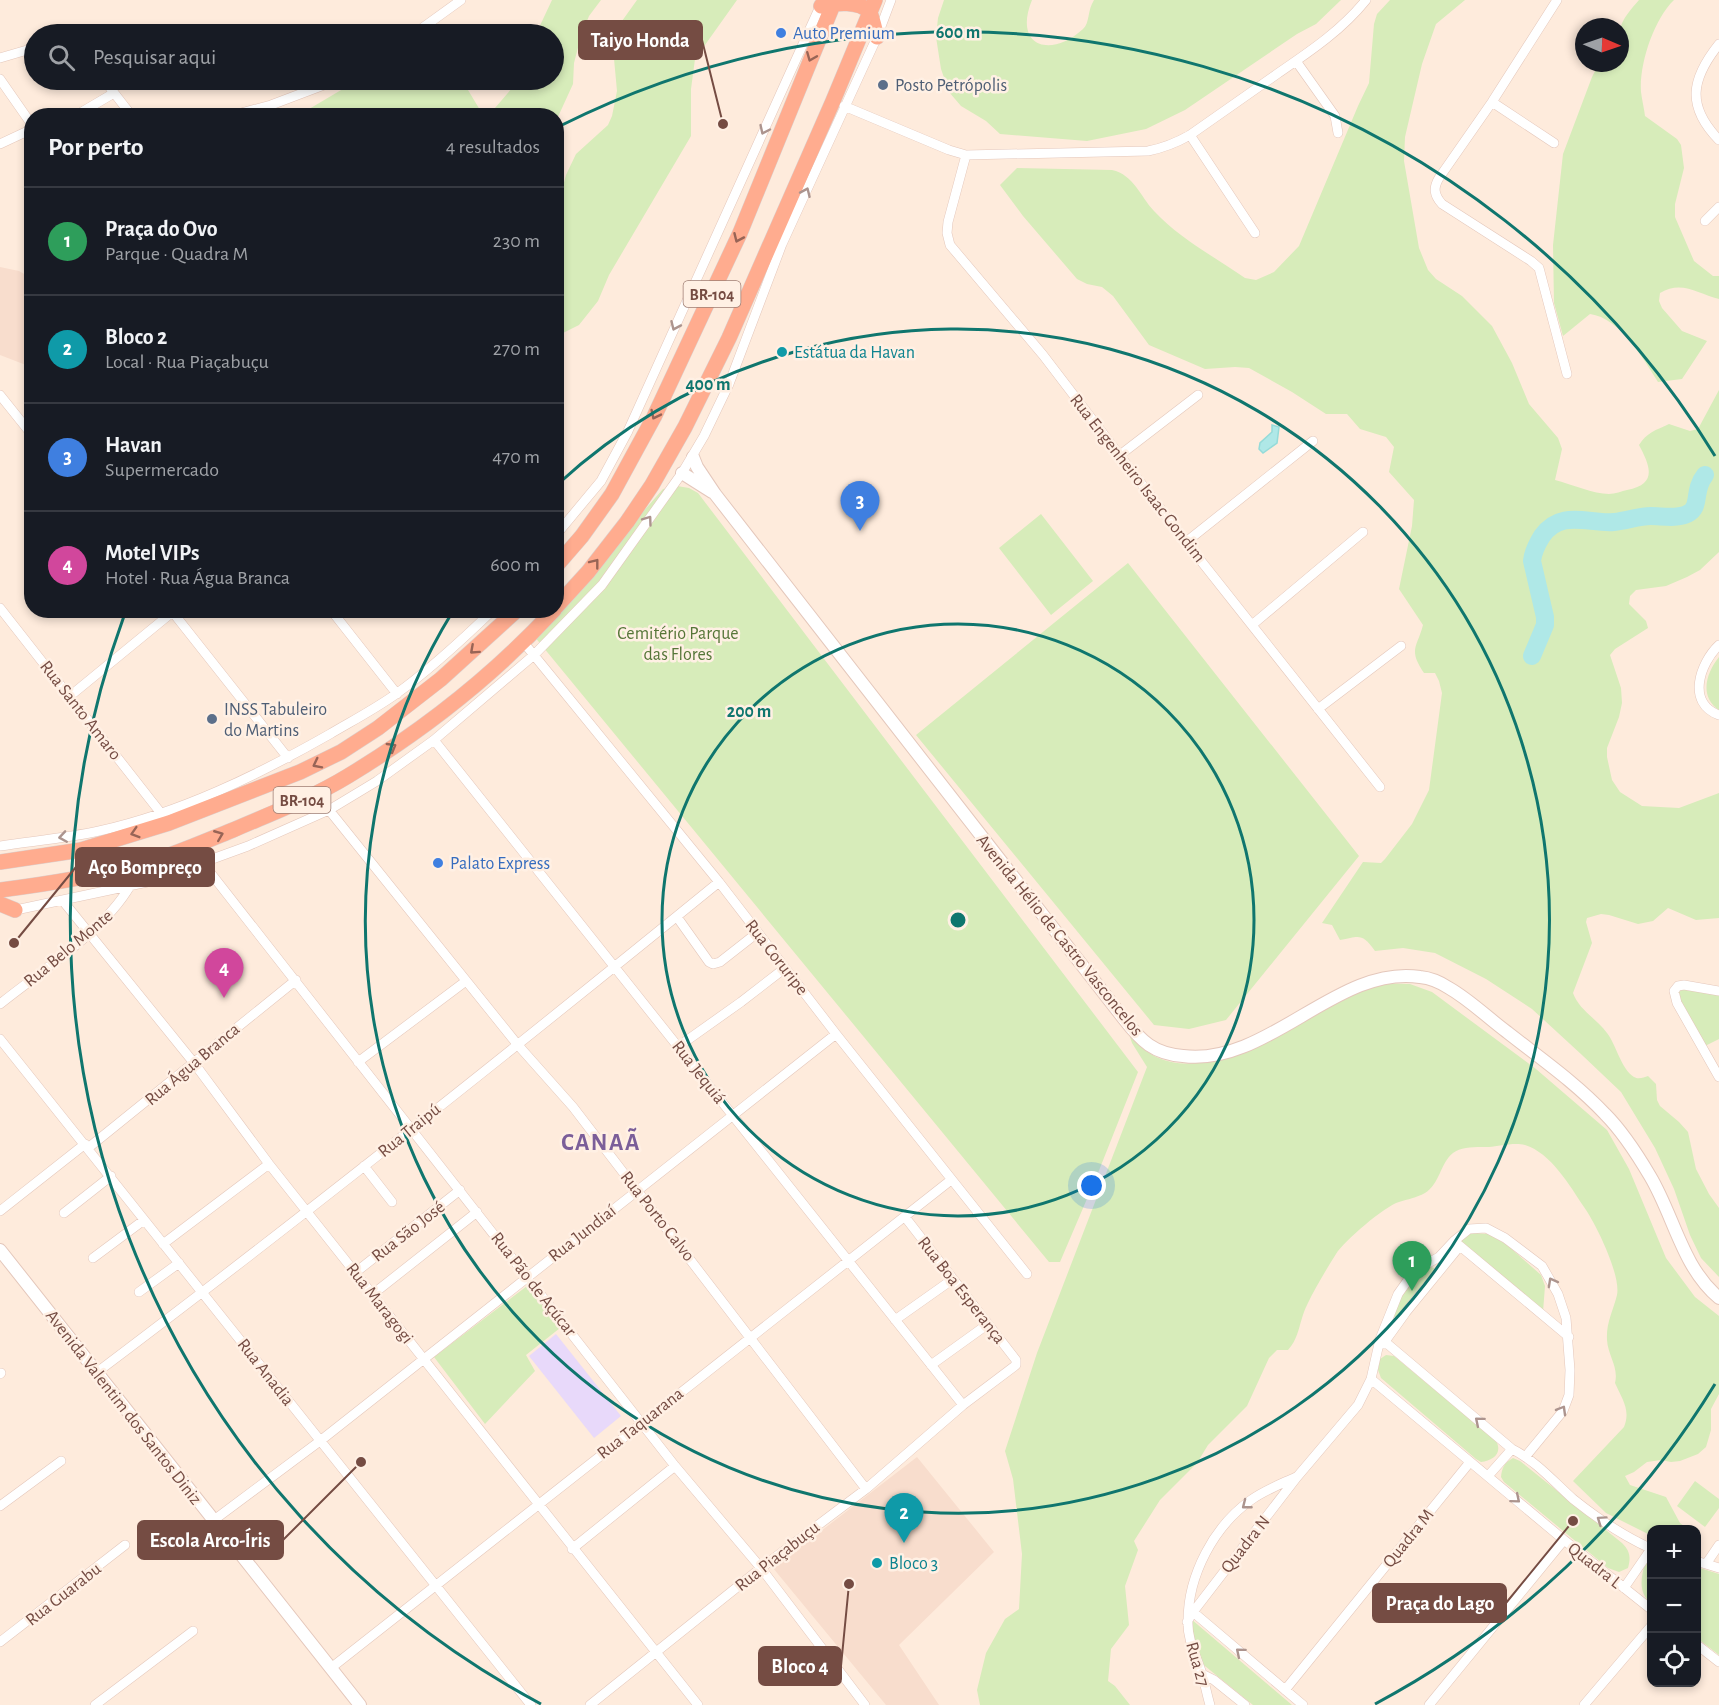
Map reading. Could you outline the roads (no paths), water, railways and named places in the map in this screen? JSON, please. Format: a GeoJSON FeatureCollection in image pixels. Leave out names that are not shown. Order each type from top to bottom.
{"type":"FeatureCollection","features":[{"type":"Feature","properties":{"kind":"highway"},"geometry":{"type":"LineString","coordinates":[[828,2],[872,6],[877,37]]}},
{"type":"Feature","properties":{"kind":"highway","name":"BR-104"},"geometry":{"type":"LineString","coordinates":[[564,557],[612,494],[654,417],[740,233],[828,2]]}},
{"type":"Feature","properties":{"kind":"highway","name":"BR-104"},"geometry":{"type":"LineString","coordinates":[[564,599],[601,556],[652,485],[701,396],[776,247],[872,6]]}},
{"type":"Feature","properties":{"kind":"highway","name":"BR-104"},"geometry":{"type":"LineString","coordinates":[[0,862],[42,857],[92,847],[169,823],[300,772],[341,752],[397,714],[441,679],[508,618]]}},
{"type":"Feature","properties":{"kind":"highway","name":"BR-104"},"geometry":{"type":"LineString","coordinates":[[0,891],[51,884],[143,864],[296,803],[348,776],[401,742],[529,649],[549,618]]}},
{"type":"Feature","properties":{"kind":"highway"},"geometry":{"type":"LineString","coordinates":[[0,904],[8,911]]}},
{"type":"Feature","properties":{"kind":"street"},"geometry":{"type":"LineString","coordinates":[[428,24],[461,0]]}},
{"type":"Feature","properties":{"kind":"street"},"geometry":{"type":"LineString","coordinates":[[8,911],[130,886],[169,875],[248,846],[329,810],[377,781],[434,740],[529,649],[602,585],[693,457],[729,384],[776,247],[877,37],[891,0]]}},
{"type":"Feature","properties":{"kind":"street"},"geometry":{"type":"LineString","coordinates":[[844,106],[948,150],[966,155],[1148,151],[1168,146],[1190,135],[1333,34],[1353,16],[1366,0]]}},
{"type":"Feature","properties":{"kind":"street"},"geometry":{"type":"LineString","coordinates":[[1557,0],[1492,102],[1439,178],[1434,190],[1442,204],[1539,268],[1567,374]]}},
{"type":"Feature","properties":{"kind":"street"},"geometry":{"type":"LineString","coordinates":[[564,525],[601,481],[628,431],[828,2]]}},
{"type":"Feature","properties":{"kind":"street"},"geometry":{"type":"LineString","coordinates":[[1719,44],[1702,68],[1696,83],[1696,101],[1701,117],[1719,140]]}},
{"type":"Feature","properties":{"kind":"street"},"geometry":{"type":"LineString","coordinates":[[0,58],[24,51]]}},
{"type":"Feature","properties":{"kind":"street"},"geometry":{"type":"LineString","coordinates":[[1296,61],[1335,116],[1338,133]]}},
{"type":"Feature","properties":{"kind":"street"},"geometry":{"type":"LineString","coordinates":[[0,79],[24,114]]}},
{"type":"Feature","properties":{"kind":"street"},"geometry":{"type":"LineString","coordinates":[[112,90],[126,108]]}},
{"type":"Feature","properties":{"kind":"street"},"geometry":{"type":"LineString","coordinates":[[260,108],[311,90]]}},
{"type":"Feature","properties":{"kind":"street"},"geometry":{"type":"LineString","coordinates":[[89,108],[114,93]]}},
{"type":"Feature","properties":{"kind":"street"},"geometry":{"type":"LineString","coordinates":[[1492,102],[1554,144]]}},
{"type":"Feature","properties":{"kind":"street"},"geometry":{"type":"LineString","coordinates":[[0,144],[24,133]]}},
{"type":"Feature","properties":{"kind":"street"},"geometry":{"type":"LineString","coordinates":[[1190,135],[1255,233]]}},
{"type":"Feature","properties":{"kind":"street","name":"Rua Engenheiro Isaac Gondim"},"geometry":{"type":"LineString","coordinates":[[966,155],[948,222],[947,233],[950,245],[1043,355],[1186,542],[1380,787]]}},
{"type":"Feature","properties":{"kind":"street"},"geometry":{"type":"LineString","coordinates":[[1705,221],[1719,207]]}},
{"type":"Feature","properties":{"kind":"street"},"geometry":{"type":"LineString","coordinates":[[1120,455],[1198,395]]}},
{"type":"Feature","properties":{"kind":"street"},"geometry":{"type":"LineString","coordinates":[[1,400],[24,426]]}},
{"type":"Feature","properties":{"kind":"street"},"geometry":{"type":"LineString","coordinates":[[1186,542],[1313,441]]}},
{"type":"Feature","properties":{"kind":"street","name":"Avenida Hélio de Castro Vasconcelos"},"geometry":{"type":"LineString","coordinates":[[693,457],[715,494],[1109,1000],[1150,1046],[1170,1054],[1192,1057],[1216,1056],[1245,1047],[1361,985],[1402,976],[1422,977],[1435,981],[1450,988],[1568,1080],[1605,1113],[1627,1140],[1652,1179],[1691,1264],[1719,1298]]}},
{"type":"Feature","properties":{"kind":"street","name":"Avenida Hélio de Castro Vasconcelos"},"geometry":{"type":"LineString","coordinates":[[682,473],[715,494]]}},
{"type":"Feature","properties":{"kind":"street"},"geometry":{"type":"LineString","coordinates":[[1252,625],[1363,532]]}},
{"type":"Feature","properties":{"kind":"street","name":"Rua Santo Amaro"},"geometry":{"type":"LineString","coordinates":[[0,608],[160,812]]}},
{"type":"Feature","properties":{"kind":"street"},"geometry":{"type":"LineString","coordinates":[[70,696],[165,618]]}},
{"type":"Feature","properties":{"kind":"street"},"geometry":{"type":"LineString","coordinates":[[178,618],[288,758]]}},
{"type":"Feature","properties":{"kind":"street"},"geometry":{"type":"LineString","coordinates":[[337,618],[397,694]]}},
{"type":"Feature","properties":{"kind":"street"},"geometry":{"type":"LineString","coordinates":[[0,846],[100,831],[160,812],[220,789],[288,758],[397,694],[439,662],[485,618]]}},
{"type":"Feature","properties":{"kind":"street"},"geometry":{"type":"LineString","coordinates":[[1719,645],[1703,665],[1699,687],[1706,707],[1719,715]]}},
{"type":"Feature","properties":{"kind":"street"},"geometry":{"type":"LineString","coordinates":[[1318,709],[1401,646]]}},
{"type":"Feature","properties":{"kind":"street","name":"Rua Coruripe"},"geometry":{"type":"LineString","coordinates":[[529,649],[719,882],[836,1034],[1027,1274]]}},
{"type":"Feature","properties":{"kind":"street","name":"Rua Jequiá"},"geometry":{"type":"LineString","coordinates":[[434,740],[963,1405]]}},
{"type":"Feature","properties":{"kind":"street","name":"Rua Porto Calvo"},"geometry":{"type":"LineString","coordinates":[[329,810],[466,981],[573,1107],[866,1489]]}},
{"type":"Feature","properties":{"kind":"street","name":"Rua Pão de Açúcar"},"geometry":{"type":"LineString","coordinates":[[202,862],[675,1466],[761,1568],[865,1705]]}},
{"type":"Feature","properties":{"kind":"street","name":"Rua Traipú"},"geometry":{"type":"LineString","coordinates":[[96,1373],[307,1211],[719,882]]}},
{"type":"Feature","properties":{"kind":"street","name":"Rua Belo Monte"},"geometry":{"type":"LineString","coordinates":[[0,1004],[90,933],[120,903],[130,886]]}},
{"type":"Feature","properties":{"kind":"street","name":"Rua Maragogi"},"geometry":{"type":"LineString","coordinates":[[63,900],[194,1063],[269,1164],[373,1293],[572,1549],[657,1651],[698,1705]]}},
{"type":"Feature","properties":{"kind":"street"},"geometry":{"type":"LineString","coordinates":[[677,917],[709,962],[713,964],[720,963],[757,933]]}},
{"type":"Feature","properties":{"kind":"street"},"geometry":{"type":"LineString","coordinates":[[679,1046],[785,968]]}},
{"type":"Feature","properties":{"kind":"street","name":"Rua Água Branca"},"geometry":{"type":"LineString","coordinates":[[0,1211],[194,1063],[296,980]]}},
{"type":"Feature","properties":{"kind":"street"},"geometry":{"type":"LineString","coordinates":[[358,1062],[466,981]]}},
{"type":"Feature","properties":{"kind":"street"},"geometry":{"type":"LineString","coordinates":[[1719,991],[1690,985],[1678,986],[1674,994],[1719,1077]]}},
{"type":"Feature","properties":{"kind":"street","name":"Rua Jundiaí"},"geometry":{"type":"LineString","coordinates":[[214,1520],[320,1441],[527,1275],[638,1191],[836,1034]]}},
{"type":"Feature","properties":{"kind":"street","name":"Rua Anadia"},"geometry":{"type":"LineString","coordinates":[[0,1039],[531,1705]]}},
{"type":"Feature","properties":{"kind":"street"},"geometry":{"type":"LineString","coordinates":[[1710,1059],[1719,1054]]}},
{"type":"Feature","properties":{"kind":"street"},"geometry":{"type":"LineString","coordinates":[[163,1244],[269,1164]]}},
{"type":"Feature","properties":{"kind":"street"},"geometry":{"type":"LineString","coordinates":[[364,1166],[392,1202]]}},
{"type":"Feature","properties":{"kind":"street"},"geometry":{"type":"LineString","coordinates":[[64,1212],[111,1176]]}},
{"type":"Feature","properties":{"kind":"street","name":"Rua Taquarana"},"geometry":{"type":"LineString","coordinates":[[331,1668],[951,1180]]}},
{"type":"Feature","properties":{"kind":"street","name":"Rua São José"},"geometry":{"type":"LineString","coordinates":[[356,1272],[460,1190]]}},
{"type":"Feature","properties":{"kind":"street"},"geometry":{"type":"LineString","coordinates":[[373,1293],[477,1212]]}},
{"type":"Feature","properties":{"kind":"street","name":"Rua Boa Esperança"},"geometry":{"type":"LineString","coordinates":[[905,1217],[1016,1359],[1016,1364]]}},
{"type":"Feature","properties":{"kind":"street"},"geometry":{"type":"LineString","coordinates":[[93,1258],[144,1220]]}},
{"type":"Feature","properties":{"kind":"street"},"geometry":{"type":"LineString","coordinates":[[1375,1357],[1384,1341],[1469,1229],[1486,1228],[1505,1238],[1542,1266],[1558,1294],[1566,1318],[1569,1337],[1569,1395],[1563,1411],[1526,1456]]}},
{"type":"Feature","properties":{"kind":"street"},"geometry":{"type":"LineString","coordinates":[[1457,1244],[1569,1337]]}},
{"type":"Feature","properties":{"kind":"street"},"geometry":{"type":"LineString","coordinates":[[1303,1705],[1191,1607],[1197,1573],[1205,1554],[1230,1517],[1265,1491],[1297,1477],[1358,1405],[1371,1379],[1375,1357],[1387,1319],[1398,1294],[1408,1280],[1423,1266],[1457,1244]]}},
{"type":"Feature","properties":{"kind":"street","name":"Avenida Valentim dos Santos Diniz"},"geometry":{"type":"LineString","coordinates":[[0,1250],[360,1705]]}},
{"type":"Feature","properties":{"kind":"street"},"geometry":{"type":"LineString","coordinates":[[140,1292],[179,1263]]}},
{"type":"Feature","properties":{"kind":"street"},"geometry":{"type":"LineString","coordinates":[[895,1320],[954,1279]]}},
{"type":"Feature","properties":{"kind":"street"},"geometry":{"type":"LineString","coordinates":[[931,1365],[988,1324]]}},
{"type":"Feature","properties":{"kind":"street"},"geometry":{"type":"LineString","coordinates":[[1384,1341],[1512,1449],[1526,1456],[1596,1517],[1624,1536],[1647,1547]]}},
{"type":"Feature","properties":{"kind":"street","name":"Rua Piaçabuçu"},"geometry":{"type":"LineString","coordinates":[[590,1705],[761,1568],[866,1489],[963,1405],[1016,1364]]}},
{"type":"Feature","properties":{"kind":"street"},"geometry":{"type":"LineString","coordinates":[[1371,1379],[1564,1540]]}},
{"type":"Feature","properties":{"kind":"street"},"geometry":{"type":"LineString","coordinates":[[1488,1476],[1512,1449]]}},
{"type":"Feature","properties":{"kind":"street"},"geometry":{"type":"LineString","coordinates":[[0,1506],[61,1461]]}},
{"type":"Feature","properties":{"kind":"street","name":"Quadra M"},"geometry":{"type":"LineString","coordinates":[[1285,1690],[1470,1462]]}},
{"type":"Feature","properties":{"kind":"street"},"geometry":{"type":"LineString","coordinates":[[572,1549],[675,1466]]}},
{"type":"Feature","properties":{"kind":"street","name":"Quadra N"},"geometry":{"type":"LineString","coordinates":[[1191,1607],[1297,1477]]}},
{"type":"Feature","properties":{"kind":"street","name":"Quadra L"},"geometry":{"type":"LineString","coordinates":[[1429,1705],[1564,1540],[1647,1606]]}},
{"type":"Feature","properties":{"kind":"street","name":"Rua Guarabu"},"geometry":{"type":"LineString","coordinates":[[0,1642],[125,1545]]}},
{"type":"Feature","properties":{"kind":"street"},"geometry":{"type":"LineString","coordinates":[[1719,1545],[1701,1563],[1719,1568]]}},
{"type":"Feature","properties":{"kind":"street"},"geometry":{"type":"LineString","coordinates":[[1624,1588],[1647,1555]]}},
{"type":"Feature","properties":{"kind":"street","name":"Rua 27"},"geometry":{"type":"LineString","coordinates":[[1191,1607],[1187,1622],[1192,1649],[1202,1674],[1210,1705]]}},
{"type":"Feature","properties":{"kind":"street"},"geometry":{"type":"LineString","coordinates":[[95,1705],[193,1631]]}},
{"type":"Feature","properties":{"kind":"street"},"geometry":{"type":"LineString","coordinates":[[1584,1705],[1647,1631]]}},
{"type":"Feature","properties":{"kind":"street"},"geometry":{"type":"LineString","coordinates":[[1701,1648],[1717,1660]]}},
{"type":"Feature","properties":{"kind":"street"},"geometry":{"type":"LineString","coordinates":[[1202,1674],[1214,1680],[1245,1705]]}},
{"type":"Feature","properties":{"kind":"water"},"geometry":{"type":"Polygon","coordinates":[[[1272,425],[1279,427],[1277,443],[1263,453],[1259,449],[1260,443],[1272,432],[1272,425]]]}},
{"type":"Feature","properties":{"kind":"waterway"},"geometry":{"type":"LineString","coordinates":[[1532,656],[1545,625],[1532,561],[1537,545],[1549,528],[1566,520],[1614,522],[1646,516],[1683,516],[1692,511],[1705,475]]}},
{"type":"Feature","properties":{"kind":"place","name":"Auto Premium"},"geometry":{"type":"Point","coordinates":[781,33]}},
{"type":"Feature","properties":{"kind":"place","name":"Posto Petrópolis"},"geometry":{"type":"Point","coordinates":[883,85]}},
{"type":"Feature","properties":{"kind":"place","name":"Taiyo Honda"},"geometry":{"type":"Point","coordinates":[723,124]}},
{"type":"Feature","properties":{"kind":"place","name":"Estátua da Havan"},"geometry":{"type":"Point","coordinates":[782,352]}},
{"type":"Feature","properties":{"kind":"place","name":"Havan"},"geometry":{"type":"Point","coordinates":[860,531]}},
{"type":"Feature","properties":{"kind":"place","name":"INSS Tabuleiro do Martins"},"geometry":{"type":"Point","coordinates":[212,719]}},
{"type":"Feature","properties":{"kind":"place","name":"Palato Express"},"geometry":{"type":"Point","coordinates":[438,863]}},
{"type":"Feature","properties":{"kind":"place","name":"Aço Bompreço"},"geometry":{"type":"Point","coordinates":[14,943]}},
{"type":"Feature","properties":{"kind":"place","name":"Motel VIPs"},"geometry":{"type":"Point","coordinates":[224,998]}},
{"type":"Feature","properties":{"kind":"place","name":"Praça do Ovo"},"geometry":{"type":"Point","coordinates":[1412,1291]}},
{"type":"Feature","properties":{"kind":"place","name":"Escola Arco-Íris"},"geometry":{"type":"Point","coordinates":[361,1462]}},
{"type":"Feature","properties":{"kind":"place","name":"Praça do Lago"},"geometry":{"type":"Point","coordinates":[1573,1521]}},
{"type":"Feature","properties":{"kind":"place","name":"Bloco 2"},"geometry":{"type":"Point","coordinates":[904,1543]}},
{"type":"Feature","properties":{"kind":"place","name":"Bloco 3"},"geometry":{"type":"Point","coordinates":[877,1563]}},
{"type":"Feature","properties":{"kind":"place","name":"Bloco 4"},"geometry":{"type":"Point","coordinates":[849,1584]}},
{"type":"Feature","properties":{"kind":"district","name":"CANAÃ"},"geometry":{"type":"Point","coordinates":[601,1142]}},
{"type":"Feature","properties":{"kind":"park label","name":"Cemitério Parque das Flores"},"geometry":{"type":"Point","coordinates":[678,643]}}]}
